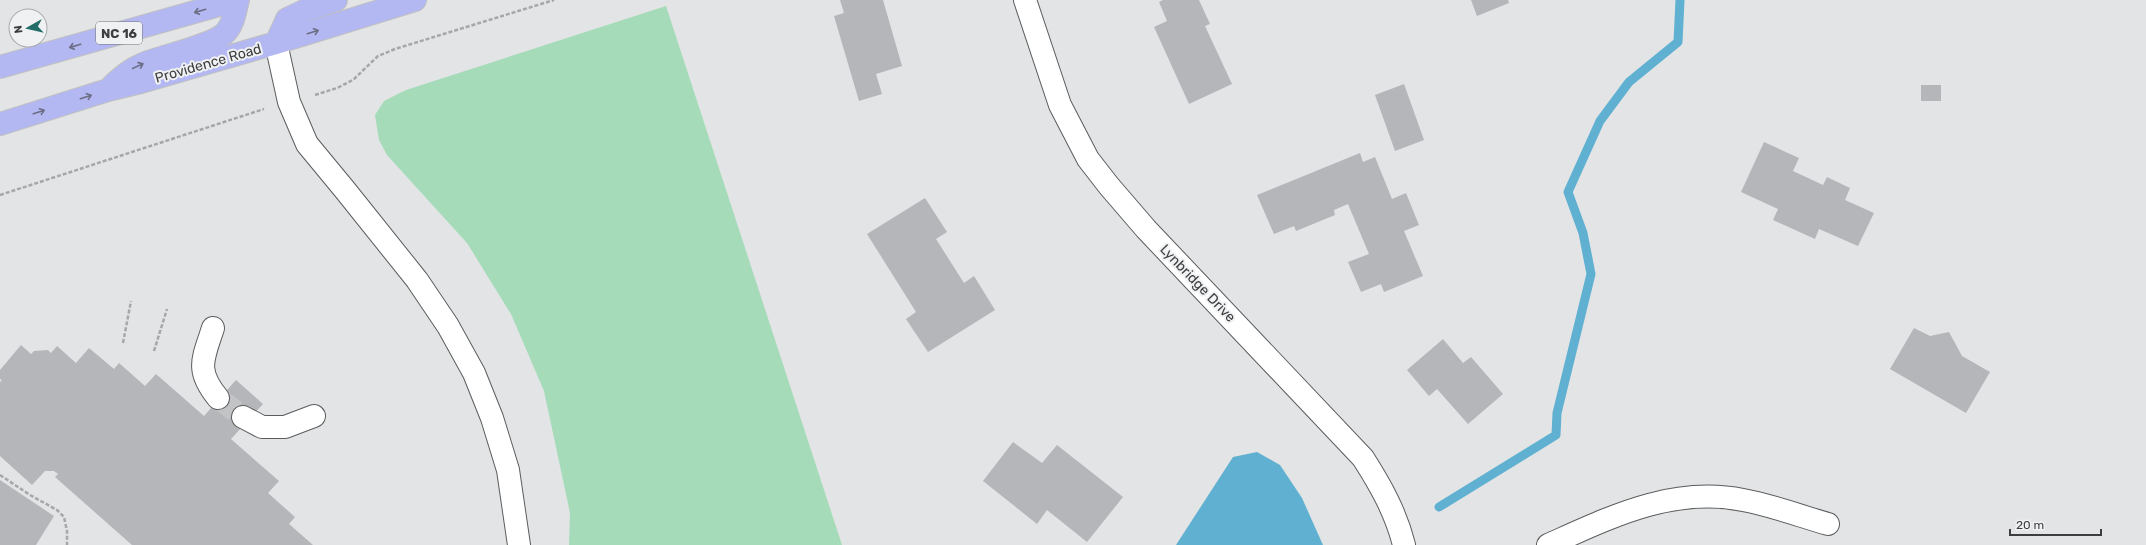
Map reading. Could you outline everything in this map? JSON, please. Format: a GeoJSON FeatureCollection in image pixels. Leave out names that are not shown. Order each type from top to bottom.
{"type":"FeatureCollection","features":[{"type":"Feature","properties":{"kind":"main road","name":"NC 16"},"geometry":{"type":"LineString","coordinates":[[0,67],[238,0]]}},
{"type":"Feature","properties":{"kind":"main road"},"geometry":{"type":"LineString","coordinates":[[108,90],[127,72],[144,64],[212,40],[225,33],[231,25],[238,0]]}},
{"type":"Feature","properties":{"kind":"main road"},"geometry":{"type":"LineString","coordinates":[[276,43],[287,19],[304,10],[336,0]]}},
{"type":"Feature","properties":{"kind":"main road","name":"Providence Road"},"geometry":{"type":"LineString","coordinates":[[0,124],[108,90],[276,43],[415,0]]}},
{"type":"Feature","properties":{"kind":"street","name":"Lynbridge Drive"},"geometry":{"type":"LineString","coordinates":[[1025,0],[1060,105],[1088,159],[1146,228],[1363,458],[1383,488],[1398,524],[1404,545]]}},
{"type":"Feature","properties":{"kind":"street"},"geometry":{"type":"LineString","coordinates":[[276,43],[288,102],[307,144],[346,190],[417,280],[448,326],[474,373],[492,418],[508,470],[520,545]]}},
{"type":"Feature","properties":{"kind":"street"},"geometry":{"type":"LineString","coordinates":[[213,328],[204,356],[202,370],[207,384],[218,398]]}},
{"type":"Feature","properties":{"kind":"street"},"geometry":{"type":"LineString","coordinates":[[243,417],[262,427],[285,427],[314,416]]}},
{"type":"Feature","properties":{"kind":"street"},"geometry":{"type":"LineString","coordinates":[[1548,545],[1627,510],[1653,502],[1693,498],[1720,497],[1743,500],[1828,524]]}},
{"type":"Feature","properties":{"kind":"path"},"geometry":{"type":"LineString","coordinates":[[316,94],[337,88],[353,80],[378,56],[395,49],[554,0]]}},
{"type":"Feature","properties":{"kind":"path"},"geometry":{"type":"LineString","coordinates":[[0,194],[261,110]]}},
{"type":"Feature","properties":{"kind":"path"},"geometry":{"type":"LineString","coordinates":[[123,343],[131,301]]}},
{"type":"Feature","properties":{"kind":"path"},"geometry":{"type":"LineString","coordinates":[[154,351],[167,310]]}},
{"type":"Feature","properties":{"kind":"path"},"geometry":{"type":"LineString","coordinates":[[0,475],[30,496],[57,510],[64,517],[67,532],[67,545]]}},
{"type":"Feature","properties":{"kind":"green space"},"geometry":{"type":"Polygon","coordinates":[[[666,6],[842,545],[569,545],[570,513],[544,391],[511,314],[467,243],[387,155],[379,140],[375,115],[384,101],[406,90],[666,6]]]}},
{"type":"Feature","properties":{"kind":"water"},"geometry":{"type":"Polygon","coordinates":[[[1257,452],[1280,465],[1302,498],[1323,545],[1176,545],[1233,457],[1257,452]]]}},
{"type":"Feature","properties":{"kind":"building"},"geometry":{"type":"Polygon","coordinates":[[[840,0],[883,0],[902,66],[876,74],[882,94],[859,101],[834,16],[844,13],[840,0]]]}},
{"type":"Feature","properties":{"kind":"building"},"geometry":{"type":"Polygon","coordinates":[[[1163,0],[1199,0],[1210,24],[1205,26],[1232,84],[1189,104],[1154,27],[1167,21],[1159,2],[1163,0]]]}},
{"type":"Feature","properties":{"kind":"building"},"geometry":{"type":"Polygon","coordinates":[[[1471,0],[1508,0],[1509,3],[1477,16],[1471,0]]]}},
{"type":"Feature","properties":{"kind":"building"},"geometry":{"type":"Polygon","coordinates":[[[1404,84],[1424,140],[1395,151],[1375,95],[1404,84]]]}},
{"type":"Feature","properties":{"kind":"building"},"geometry":{"type":"Polygon","coordinates":[[[1921,85],[1941,85],[1941,101],[1921,101],[1921,85]]]}},
{"type":"Feature","properties":{"kind":"building"},"geometry":{"type":"Polygon","coordinates":[[[1764,142],[1799,158],[1793,171],[1823,185],[1827,177],[1850,188],[1845,200],[1874,213],[1858,246],[1819,229],[1815,239],[1773,220],[1778,209],[1741,192],[1764,142]]]}},
{"type":"Feature","properties":{"kind":"building"},"geometry":{"type":"Polygon","coordinates":[[[1360,153],[1363,162],[1375,157],[1392,199],[1406,193],[1419,225],[1404,231],[1423,276],[1384,292],[1381,284],[1361,292],[1348,262],[1369,254],[1348,204],[1334,210],[1335,215],[1296,231],[1294,226],[1274,234],[1257,195],[1360,153]]]}},
{"type":"Feature","properties":{"kind":"building"},"geometry":{"type":"Polygon","coordinates":[[[925,198],[947,232],[936,239],[964,283],[974,276],[995,310],[928,352],[906,319],[916,312],[867,234],[925,198]]]}},
{"type":"Feature","properties":{"kind":"building"},"geometry":{"type":"Polygon","coordinates":[[[1914,328],[1930,336],[1949,332],[1962,356],[1990,372],[1966,413],[1890,369],[1914,328]]]}},
{"type":"Feature","properties":{"kind":"building"},"geometry":{"type":"Polygon","coordinates":[[[1443,339],[1463,363],[1471,357],[1503,394],[1468,424],[1437,389],[1429,396],[1407,370],[1443,339]]]}},
{"type":"Feature","properties":{"kind":"building"},"geometry":{"type":"Polygon","coordinates":[[[21,345],[31,354],[34,351],[48,350],[51,353],[57,346],[76,363],[89,348],[114,369],[119,363],[145,386],[156,374],[204,416],[236,380],[263,404],[231,439],[279,481],[268,493],[295,517],[289,524],[313,545],[132,545],[55,477],[58,474],[54,471],[45,471],[32,485],[0,456],[0,382],[2,380],[0,379],[0,370],[21,345]]]}},
{"type":"Feature","properties":{"kind":"building"},"geometry":{"type":"Polygon","coordinates":[[[1013,442],[1042,463],[1057,445],[1123,497],[1087,542],[1047,510],[1037,524],[983,481],[1013,442]]]}},
{"type":"Feature","properties":{"kind":"building"},"geometry":{"type":"Polygon","coordinates":[[[0,480],[54,516],[36,545],[0,545],[0,480]]]}},
{"type":"Feature","properties":{"kind":"waterway"},"geometry":{"type":"LineString","coordinates":[[1439,507],[1556,435],[1557,413],[1591,274],[1583,233],[1568,192],[1600,121],[1629,82],[1678,42],[1680,0]]}},
{"type":"Feature","properties":{"kind":"tunnel"},"geometry":{"type":"LineString","coordinates":[[218,398],[243,417]]}}]}
